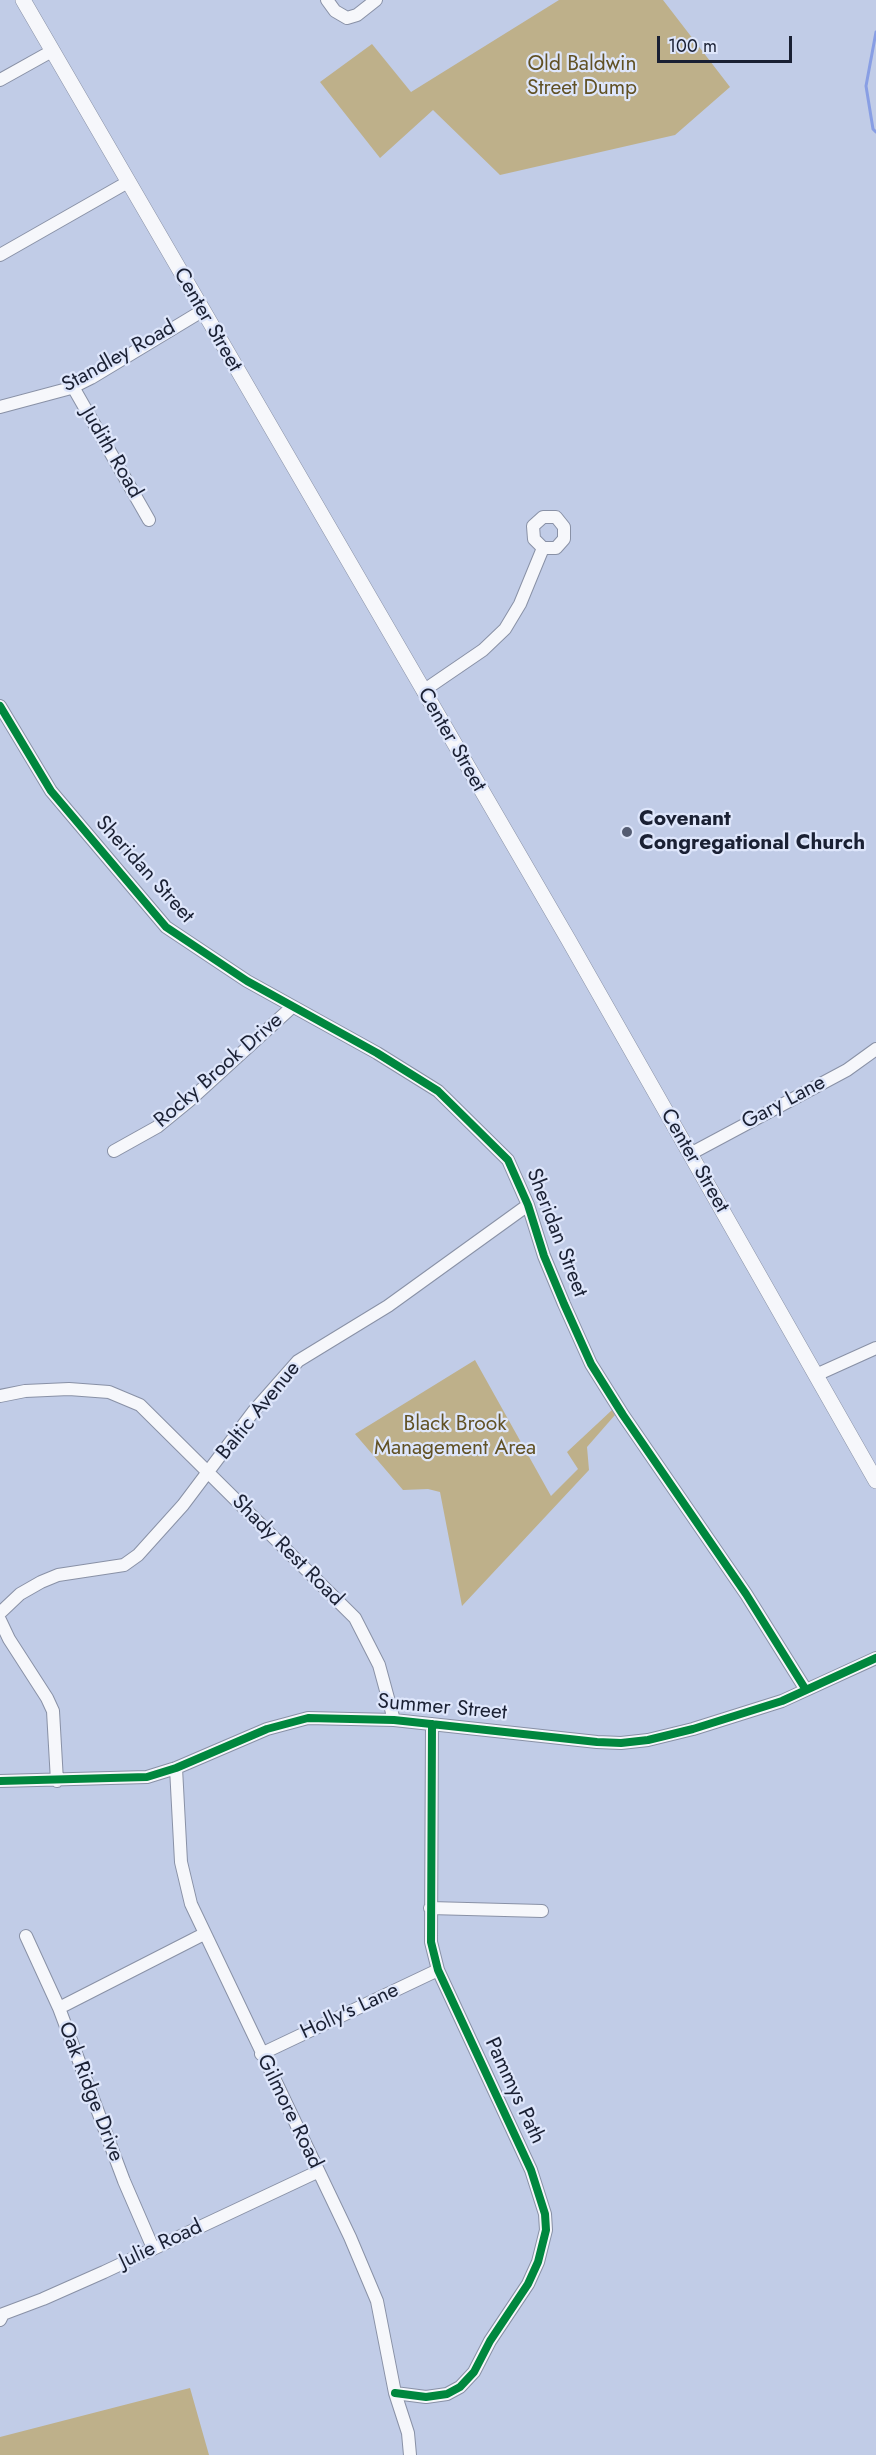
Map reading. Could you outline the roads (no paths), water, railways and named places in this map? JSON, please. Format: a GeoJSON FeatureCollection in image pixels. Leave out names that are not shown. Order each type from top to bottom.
{"type":"FeatureCollection","features":[{"type":"Feature","properties":{"kind":"main road","name":"Center Street"},"geometry":{"type":"LineString","coordinates":[[23,0],[565,933],[876,1481]]}},
{"type":"Feature","properties":{"kind":"street"},"geometry":{"type":"LineString","coordinates":[[327,0],[340,15],[347,18],[354,16],[376,0]]}},
{"type":"Feature","properties":{"kind":"street"},"geometry":{"type":"LineString","coordinates":[[0,80],[52,51]]}},
{"type":"Feature","properties":{"kind":"street"},"geometry":{"type":"LineString","coordinates":[[0,255],[128,182]]}},
{"type":"Feature","properties":{"kind":"street","name":"Standley Road"},"geometry":{"type":"LineString","coordinates":[[0,407],[73,387],[202,311]]}},
{"type":"Feature","properties":{"kind":"street","name":"Judith Road"},"geometry":{"type":"LineString","coordinates":[[73,387],[149,520]]}},
{"type":"Feature","properties":{"kind":"street"},"geometry":{"type":"LineString","coordinates":[[423,691],[483,650],[505,629],[520,604],[543,548]]}},
{"type":"Feature","properties":{"kind":"street","name":"Sheridan Street"},"geometry":{"type":"LineString","coordinates":[[0,706],[51,791],[166,927],[190,945],[292,1007],[377,1053],[438,1091],[508,1160],[528,1205],[544,1256],[576,1335],[591,1364],[623,1415],[746,1594],[807,1690]]}},
{"type":"Feature","properties":{"kind":"street","name":"Rocky Brook Drive"},"geometry":{"type":"LineString","coordinates":[[114,1151],[157,1127],[292,1007]]}},
{"type":"Feature","properties":{"kind":"street","name":"Gary Lane"},"geometry":{"type":"LineString","coordinates":[[690,1154],[846,1070],[876,1049]]}},
{"type":"Feature","properties":{"kind":"street","name":"Baltic Avenue"},"geometry":{"type":"LineString","coordinates":[[0,1613],[20,1594],[58,1575],[124,1565],[138,1555],[208,1473],[253,1412],[298,1361],[388,1306],[528,1205]]}},
{"type":"Feature","properties":{"kind":"street"},"geometry":{"type":"LineString","coordinates":[[816,1375],[876,1348]]}},
{"type":"Feature","properties":{"kind":"street","name":"Shady Rest Road"},"geometry":{"type":"LineString","coordinates":[[0,1396],[25,1391],[69,1389],[109,1392],[140,1405],[355,1618],[379,1665],[394,1720]]}},
{"type":"Feature","properties":{"kind":"street"},"geometry":{"type":"LineString","coordinates":[[0,1620],[53,1711],[57,1781]]}},
{"type":"Feature","properties":{"kind":"street","name":"Summer Street"},"geometry":{"type":"LineString","coordinates":[[0,1781],[147,1777],[176,1768],[258,1733],[308,1718],[394,1720],[597,1742],[625,1743],[648,1740],[693,1729],[782,1701],[876,1658]]}},
{"type":"Feature","properties":{"kind":"street","name":"Pammys Path"},"geometry":{"type":"LineString","coordinates":[[395,2393],[426,2397],[447,2394],[459,2388],[474,2372],[490,2341],[528,2284],[538,2262],[546,2230],[545,2214],[531,2169],[438,1970],[430,1942],[432,1724]]}},
{"type":"Feature","properties":{"kind":"street","name":"Gilmore Road"},"geometry":{"type":"LineString","coordinates":[[176,1768],[185,1885],[204,1934],[377,2301],[395,2393],[408,2433],[410,2455]]}},
{"type":"Feature","properties":{"kind":"street"},"geometry":{"type":"LineString","coordinates":[[430,1908],[542,1911]]}},
{"type":"Feature","properties":{"kind":"street"},"geometry":{"type":"LineString","coordinates":[[59,2008],[204,1934]]}},
{"type":"Feature","properties":{"kind":"street","name":"Oak Ridge Drive"},"geometry":{"type":"LineString","coordinates":[[26,1936],[59,2008],[120,2170],[153,2248]]}},
{"type":"Feature","properties":{"kind":"street","name":"Holly's Lane"},"geometry":{"type":"LineString","coordinates":[[261,2054],[438,1970]]}},
{"type":"Feature","properties":{"kind":"street","name":"Julie Road"},"geometry":{"type":"LineString","coordinates":[[1,2316],[43,2299],[317,2172]]}},
{"type":"Feature","properties":{"kind":"waterway"},"geometry":{"type":"LineString","coordinates":[[876,32],[866,86],[873,129],[876,132]]}},
{"type":"Feature","properties":{"kind":"place","name":"Covenant Congregational Church"},"geometry":{"type":"Point","coordinates":[627,832]}},
{"type":"Feature","properties":{"kind":"park label","name":"Old Baldwin Street Dump"},"geometry":{"type":"Point","coordinates":[582,77]}},
{"type":"Feature","properties":{"kind":"park label","name":"Black Brook Management Area"},"geometry":{"type":"Point","coordinates":[455,1437]}}]}
